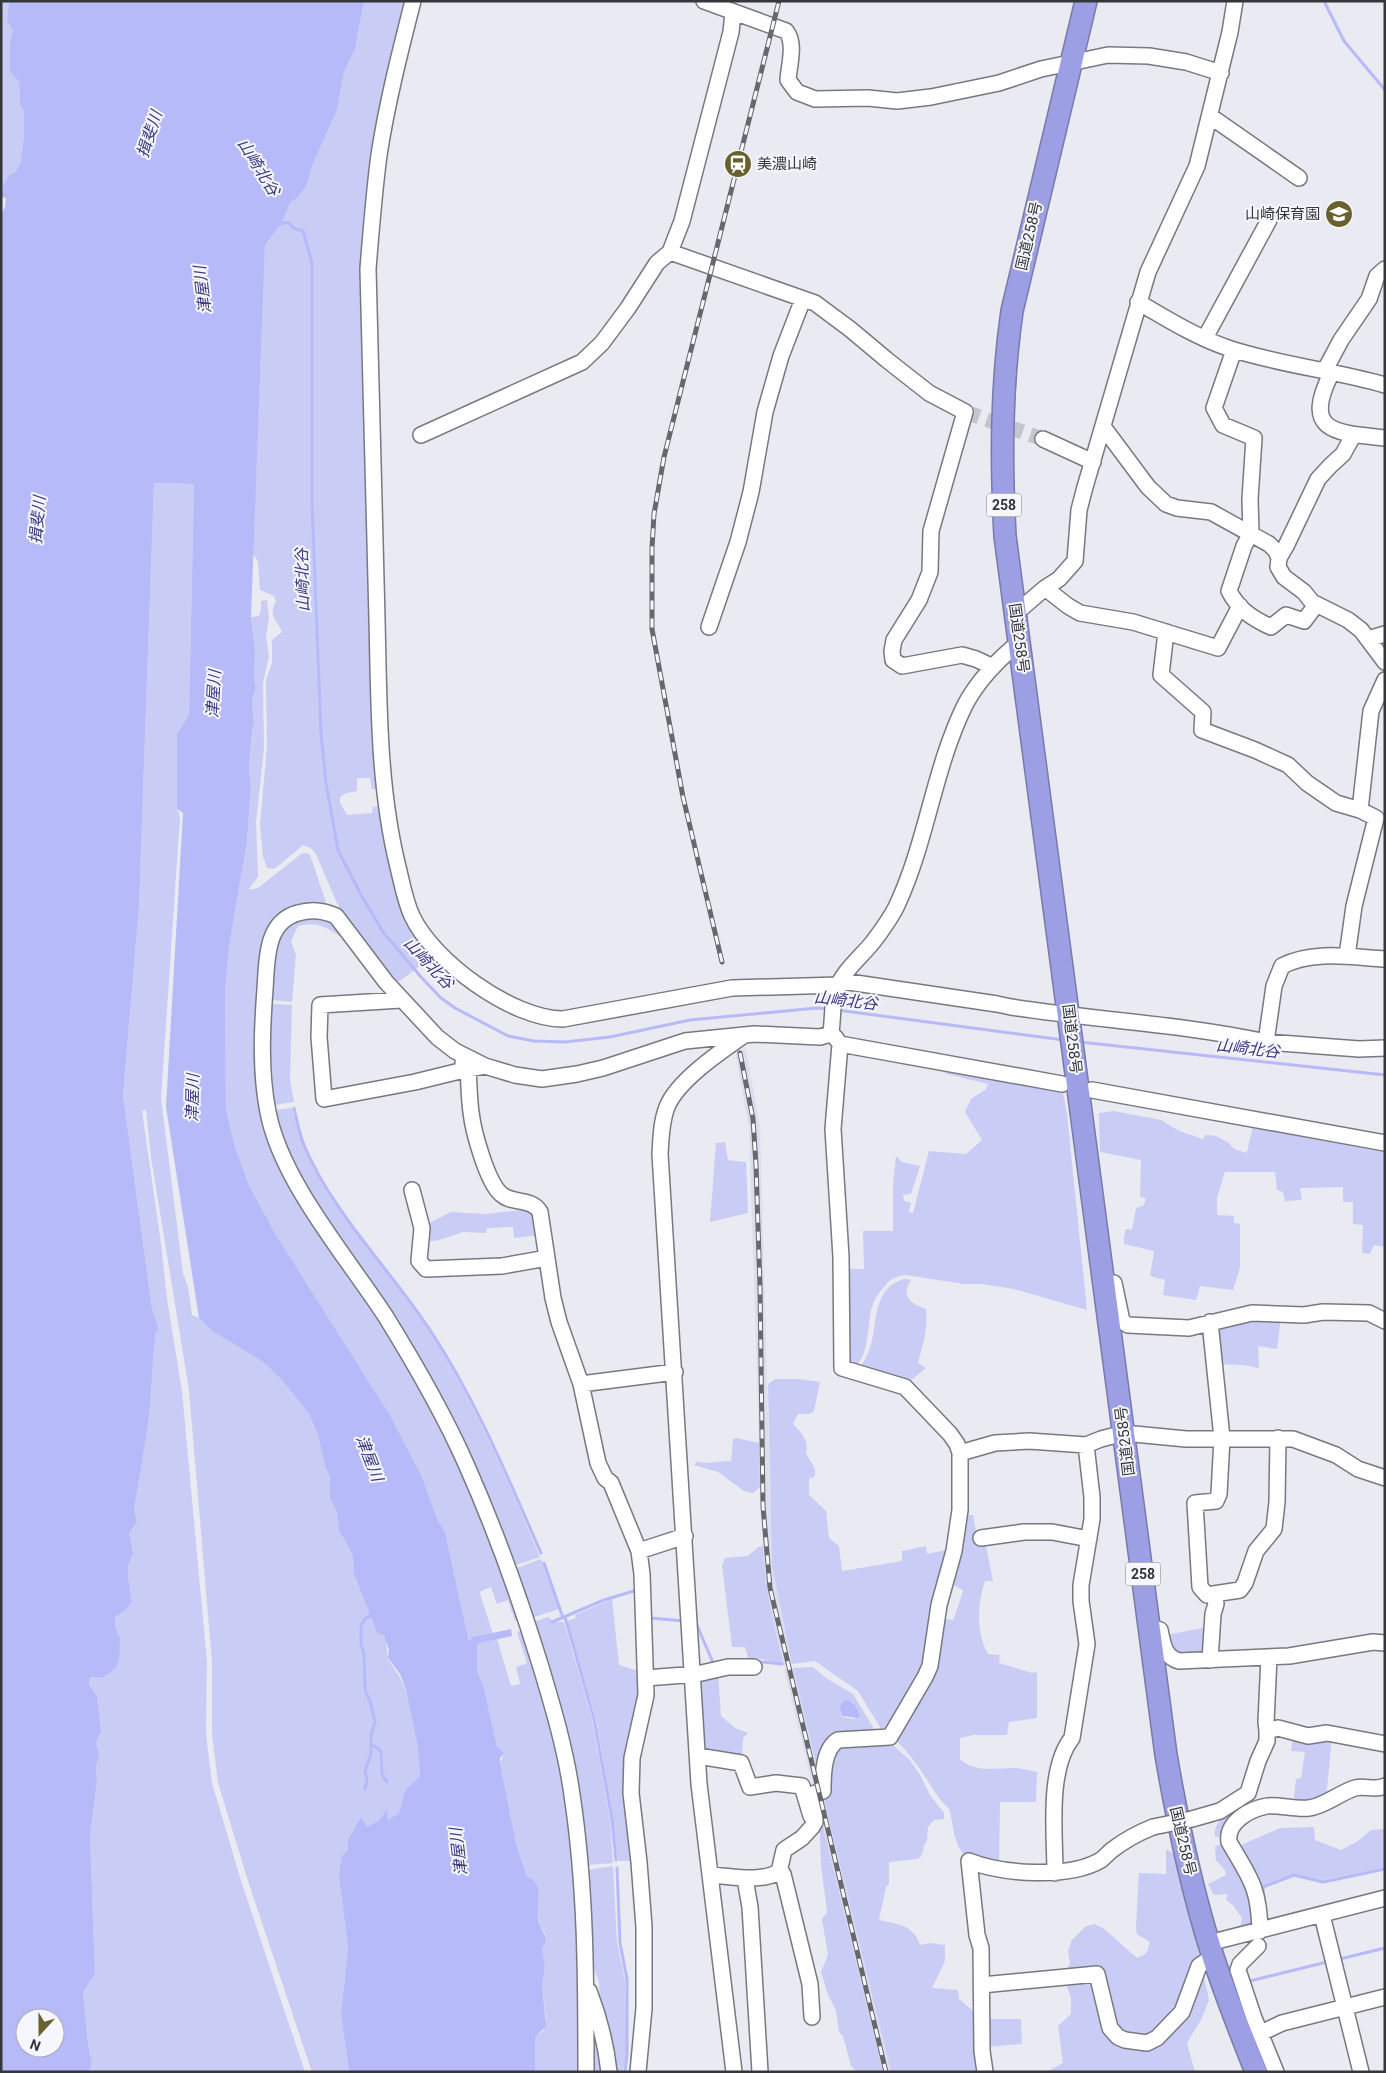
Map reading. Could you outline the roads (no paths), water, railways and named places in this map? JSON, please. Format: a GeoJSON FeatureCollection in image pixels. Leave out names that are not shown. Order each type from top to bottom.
{"type":"FeatureCollection","features":[{"type":"Feature","properties":{"kind":"highway","name":"国道258号"},"geometry":{"type":"LineString","coordinates":[[1086,1],[1012,311],[1002,411],[1005,536],[1166,1755],[1181,1840],[1211,1950],[1256,2072]]}},
{"type":"Feature","properties":{"kind":"street"},"geometry":{"type":"LineString","coordinates":[[413,1],[393,83],[380,152],[372,211],[368,269],[379,699],[383,780],[394,853],[411,914],[429,944],[500,1001],[518,1010],[550,1020],[563,1020],[732,988],[839,986],[997,1004],[1070,1019],[1239,1036],[1266,1042],[1359,1049],[1385,1048]]}},
{"type":"Feature","properties":{"kind":"street"},"geometry":{"type":"LineString","coordinates":[[704,1],[786,31],[791,36],[788,80],[797,92],[815,99],[868,98],[897,101],[931,97],[999,83],[1041,69],[1108,55],[1149,56],[1186,62],[1221,73]]}},
{"type":"Feature","properties":{"kind":"street"},"geometry":{"type":"LineString","coordinates":[[1016,613],[1045,588],[1059,579],[1075,561],[1079,510],[1104,428],[1138,302],[1159,245],[1197,166],[1221,73],[1235,1]]}},
{"type":"Feature","properties":{"kind":"street"},"geometry":{"type":"LineString","coordinates":[[421,435],[582,362],[602,344],[657,263],[670,252],[684,211],[731,32],[733,13]]}},
{"type":"Feature","properties":{"kind":"street"},"geometry":{"type":"LineString","coordinates":[[1210,116],[1299,178]]}},
{"type":"Feature","properties":{"kind":"street"},"geometry":{"type":"LineString","coordinates":[[1205,338],[1269,220]]}},
{"type":"Feature","properties":{"kind":"street"},"geometry":{"type":"LineString","coordinates":[[670,252],[815,303],[850,328],[929,393],[965,412],[931,531],[930,572],[919,600],[894,640],[892,651],[893,660],[902,666],[962,655],[993,667]]}},
{"type":"Feature","properties":{"kind":"street"},"geometry":{"type":"LineString","coordinates":[[1385,269],[1377,276],[1369,299],[1341,340],[1328,371],[1320,401],[1319,413],[1335,430],[1353,436],[1385,438]]}},
{"type":"Feature","properties":{"kind":"street"},"geometry":{"type":"LineString","coordinates":[[709,627],[738,542],[751,492],[765,412],[781,356],[803,299]]}},
{"type":"Feature","properties":{"kind":"street"},"geometry":{"type":"LineString","coordinates":[[1138,302],[1205,338],[1234,350],[1277,362],[1328,371],[1385,385]]}},
{"type":"Feature","properties":{"kind":"street"},"geometry":{"type":"LineString","coordinates":[[1234,350],[1214,408],[1223,425],[1254,438],[1250,499],[1251,534],[1244,546],[1229,591],[1251,618],[1271,627],[1286,615],[1304,620],[1316,605]]}},
{"type":"Feature","properties":{"kind":"street"},"geometry":{"type":"LineString","coordinates":[[1104,428],[1148,487],[1166,504],[1177,508],[1211,512],[1269,544],[1276,551],[1278,567],[1284,577],[1304,592],[1316,605],[1348,620],[1361,630],[1385,662]]}},
{"type":"Feature","properties":{"kind":"street"},"geometry":{"type":"LineString","coordinates":[[1278,558],[1286,546],[1318,479],[1344,454],[1353,436]]}},
{"type":"Feature","properties":{"kind":"street"},"geometry":{"type":"LineString","coordinates":[[1043,439],[1093,462]]}},
{"type":"Feature","properties":{"kind":"street"},"geometry":{"type":"LineString","coordinates":[[1045,588],[1080,613],[1133,622],[1218,648],[1240,606]]}},
{"type":"Feature","properties":{"kind":"street"},"geometry":{"type":"LineString","coordinates":[[1166,632],[1160,675],[1203,712],[1202,730],[1256,750],[1288,765],[1307,784],[1336,803],[1360,810],[1380,820],[1354,906],[1346,956]]}},
{"type":"Feature","properties":{"kind":"street"},"geometry":{"type":"LineString","coordinates":[[1368,639],[1385,634]]}},
{"type":"Feature","properties":{"kind":"street"},"geometry":{"type":"LineString","coordinates":[[586,2072],[586,1984],[581,1868],[572,1793],[554,1708],[509,1570],[465,1460],[431,1394],[386,1318],[307,1200],[281,1153],[268,1112],[264,1072],[263,1039],[268,950],[275,931],[285,919],[294,914],[314,910],[328,912],[336,916],[401,1000],[455,1052],[485,1066],[514,1075],[550,1078],[603,1068],[685,1041],[744,1035],[820,1038],[827,1036],[831,1032],[839,986],[894,912],[918,850],[933,793],[955,727],[966,704],[993,667],[1020,642]]}},
{"type":"Feature","properties":{"kind":"street"},"geometry":{"type":"LineString","coordinates":[[1360,810],[1371,712],[1385,680]]}},
{"type":"Feature","properties":{"kind":"street"},"geometry":{"type":"LineString","coordinates":[[1266,1042],[1274,986],[1282,966],[1295,959],[1328,955],[1385,958]]}},
{"type":"Feature","properties":{"kind":"street"},"geometry":{"type":"LineString","coordinates":[[401,1000],[320,1005],[319,1038],[324,1099],[415,1082],[485,1066]]}},
{"type":"Feature","properties":{"kind":"street"},"geometry":{"type":"LineString","coordinates":[[812,2017],[810,1984],[783,1874],[780,1872],[784,1850],[802,1838],[815,1821],[822,1778],[830,1747],[833,1743],[838,1740],[890,1737],[928,1671],[933,1652],[939,1604],[954,1551],[960,1510],[960,1453],[958,1444],[950,1434],[905,1387],[842,1368],[841,1257],[833,1128],[840,1044],[831,1032]]}},
{"type":"Feature","properties":{"kind":"street"},"geometry":{"type":"LineString","coordinates":[[734,2072],[710,1875],[698,1756],[660,1154],[662,1124],[666,1108],[680,1087],[716,1054],[744,1035]]}},
{"type":"Feature","properties":{"kind":"street"},"geometry":{"type":"LineString","coordinates":[[840,1044],[1062,1084]]}},
{"type":"Feature","properties":{"kind":"street"},"geometry":{"type":"LineString","coordinates":[[455,1052],[456,1056],[468,1069],[471,1113],[488,1174],[494,1187],[502,1196],[513,1200],[526,1201],[536,1206],[540,1212],[560,1322],[581,1384],[580,1389],[598,1463],[605,1478],[611,1483],[639,1551],[642,1574],[646,1678],[645,1705],[632,1758],[630,1793],[639,1862],[644,1927],[644,2008],[638,2072]]}},
{"type":"Feature","properties":{"kind":"street"},"geometry":{"type":"LineString","coordinates":[[1092,1090],[1385,1143]]}},
{"type":"Feature","properties":{"kind":"street"},"geometry":{"type":"LineString","coordinates":[[412,1190],[422,1228],[418,1261],[426,1269],[502,1266],[547,1258]]}},
{"type":"Feature","properties":{"kind":"street"},"geometry":{"type":"LineString","coordinates":[[1104,1284],[1114,1283],[1122,1321],[1128,1325],[1189,1328],[1252,1313],[1304,1315],[1323,1312],[1369,1313],[1385,1320]]}},
{"type":"Feature","properties":{"kind":"street"},"geometry":{"type":"LineString","coordinates":[[1210,1322],[1222,1438],[1219,1494],[1216,1501],[1195,1503],[1200,1588],[1207,1595],[1240,1590],[1245,1583],[1256,1551],[1274,1529],[1277,1502],[1278,1438]]}},
{"type":"Feature","properties":{"kind":"street"},"geometry":{"type":"LineString","coordinates":[[581,1384],[674,1372]]}},
{"type":"Feature","properties":{"kind":"street"},"geometry":{"type":"LineString","coordinates":[[960,1453],[995,1443],[1029,1441],[1086,1445],[1124,1433],[1186,1439],[1278,1438],[1293,1439],[1336,1455],[1358,1469],[1385,1478]]}},
{"type":"Feature","properties":{"kind":"street"},"geometry":{"type":"LineString","coordinates":[[1055,1873],[1054,1817],[1058,1772],[1067,1744],[1072,1738],[1086,1655],[1086,1633],[1081,1601],[1081,1585],[1089,1538],[1092,1497],[1086,1445]]}},
{"type":"Feature","properties":{"kind":"street"},"geometry":{"type":"LineString","coordinates":[[981,1538],[1024,1532],[1052,1532],[1089,1538]]}},
{"type":"Feature","properties":{"kind":"street"},"geometry":{"type":"LineString","coordinates":[[639,1551],[684,1536]]}},
{"type":"Feature","properties":{"kind":"street"},"geometry":{"type":"LineString","coordinates":[[1210,1660],[1213,1614],[1216,1604],[1214,1594]]}},
{"type":"Feature","properties":{"kind":"street"},"geometry":{"type":"LineString","coordinates":[[1150,1627],[1160,1630],[1165,1652],[1173,1659],[1210,1660],[1289,1656],[1373,1642],[1385,1643]]}},
{"type":"Feature","properties":{"kind":"street"},"geometry":{"type":"LineString","coordinates":[[985,2072],[982,2050],[980,1948],[969,1861],[982,1866],[1018,1872],[1055,1873],[1086,1866],[1101,1860],[1136,1834],[1152,1827],[1220,1811],[1248,1793],[1258,1761],[1267,1741],[1269,1657]]}},
{"type":"Feature","properties":{"kind":"street"},"geometry":{"type":"LineString","coordinates":[[646,1678],[693,1674],[728,1667],[754,1667]]}},
{"type":"Feature","properties":{"kind":"street"},"geometry":{"type":"LineString","coordinates":[[1268,1731],[1278,1728],[1308,1736],[1327,1733],[1385,1744]]}},
{"type":"Feature","properties":{"kind":"street"},"geometry":{"type":"LineString","coordinates":[[698,1756],[740,1763],[750,1787],[776,1783],[802,1786],[811,1816],[815,1821]]}},
{"type":"Feature","properties":{"kind":"street"},"geometry":{"type":"LineString","coordinates":[[1260,1931],[1260,1907],[1257,1894],[1248,1874],[1229,1842],[1230,1827],[1249,1813],[1267,1805],[1310,1808],[1323,1804],[1355,1788],[1380,1788],[1385,1786]]}},
{"type":"Feature","properties":{"kind":"street"},"geometry":{"type":"LineString","coordinates":[[710,1875],[745,1879],[780,1872]]}},
{"type":"Feature","properties":{"kind":"street"},"geometry":{"type":"LineString","coordinates":[[745,1879],[750,1907],[760,2072]]}},
{"type":"Feature","properties":{"kind":"street"},"geometry":{"type":"LineString","coordinates":[[982,1985],[1096,1974],[1110,2028],[1118,2037],[1125,2040],[1148,2043],[1157,2038],[1182,2012],[1199,1966],[1211,1950],[1260,1931],[1385,1898]]}},
{"type":"Feature","properties":{"kind":"street"},"geometry":{"type":"LineString","coordinates":[[1322,1915],[1362,2072]]}},
{"type":"Feature","properties":{"kind":"street"},"geometry":{"type":"LineString","coordinates":[[1258,1946],[1240,1964],[1238,1970],[1276,2072]]}},
{"type":"Feature","properties":{"kind":"street"},"geometry":{"type":"LineString","coordinates":[[586,1984],[597,2011],[607,2054],[609,2072]]}},
{"type":"Feature","properties":{"kind":"street"},"geometry":{"type":"LineString","coordinates":[[1261,2033],[1282,2023],[1385,1997]]}},
{"type":"Feature","properties":{"kind":"water"},"geometry":{"type":"Polygon","coordinates":[[[9,1],[364,1],[355,49],[344,72],[337,110],[312,166],[307,185],[298,197],[290,203],[283,221],[265,245],[251,617],[255,650],[254,679],[256,688],[252,700],[254,723],[249,768],[251,787],[247,842],[229,946],[225,993],[226,1110],[235,1147],[248,1183],[277,1237],[389,1414],[422,1477],[437,1519],[445,1532],[469,1642],[473,1637],[511,1629],[512,1636],[480,1643],[477,1646],[477,1670],[484,1688],[497,1747],[504,1753],[500,1758],[500,1763],[516,1843],[527,1877],[533,1879],[538,1889],[538,1919],[546,1941],[542,1948],[545,1966],[542,1985],[546,2026],[535,2039],[535,2072],[349,2072],[341,2014],[348,1948],[339,1876],[341,1857],[348,1850],[348,1840],[361,1817],[367,1827],[378,1821],[387,1810],[388,1820],[399,1813],[405,1790],[420,1776],[418,1747],[406,1689],[400,1674],[388,1658],[389,1650],[384,1636],[377,1632],[353,1571],[352,1554],[339,1530],[337,1513],[330,1499],[330,1477],[326,1469],[318,1435],[309,1414],[282,1380],[263,1362],[212,1331],[199,1318],[166,1107],[183,813],[177,809],[177,734],[189,715],[194,484],[154,483],[139,907],[123,1095],[152,1309],[159,1329],[156,1332],[149,1417],[134,1510],[137,1522],[129,1533],[133,1553],[128,1566],[132,1601],[126,1610],[115,1617],[115,1627],[120,1638],[119,1659],[115,1669],[102,1678],[90,1677],[89,1683],[97,1697],[101,1733],[96,1743],[100,1755],[96,1765],[97,1782],[90,1834],[95,1974],[83,1992],[88,2044],[92,2063],[89,2072],[1,2072],[1,215],[5,207],[6,198],[1,197],[2,187],[9,175],[16,171],[20,164],[24,136],[24,111],[20,105],[19,82],[10,71],[10,43],[13,30],[7,21],[9,1]]]}},
{"type":"Feature","properties":{"kind":"water"},"geometry":{"type":"Polygon","coordinates":[[[846,1700],[855,1705],[860,1715],[858,1718],[842,1716],[841,1705],[846,1700]]]}},
{"type":"Feature","properties":{"kind":"waterway"},"geometry":{"type":"LineString","coordinates":[[1324,1],[1344,41],[1385,90]]}},
{"type":"Feature","properties":{"kind":"waterway","name":"山崎北谷"},"geometry":{"type":"LineString","coordinates":[[278,221],[279,224],[288,222],[293,228],[303,231],[312,263],[312,503],[321,733],[326,783],[338,850],[383,932],[441,998],[455,1008],[508,1036],[534,1041],[565,1042],[610,1037],[690,1020],[817,1008],[828,1009]]}},
{"type":"Feature","properties":{"kind":"waterway","name":"山崎北谷"},"geometry":{"type":"LineString","coordinates":[[837,1010],[1064,1040]]}},
{"type":"Feature","properties":{"kind":"waterway","name":"山崎北谷"},"geometry":{"type":"LineString","coordinates":[[1080,1042],[1385,1075]]}},
{"type":"Feature","properties":{"kind":"waterway"},"geometry":{"type":"LineString","coordinates":[[294,1108],[304,1145],[330,1195],[432,1333],[478,1413],[541,1553]]}},
{"type":"Feature","properties":{"kind":"waterway"},"geometry":{"type":"LineString","coordinates":[[544,1563],[563,1618]]}},
{"type":"Feature","properties":{"kind":"waterway"},"geometry":{"type":"LineString","coordinates":[[552,1622],[604,1600],[637,1590]]}},
{"type":"Feature","properties":{"kind":"waterway"},"geometry":{"type":"LineString","coordinates":[[365,1789],[367,1779],[365,1771],[371,1754],[371,1736],[375,1722],[365,1690],[361,1626],[365,1619],[373,1614]]}},
{"type":"Feature","properties":{"kind":"waterway"},"geometry":{"type":"LineString","coordinates":[[648,1615],[651,1618],[684,1621]]}},
{"type":"Feature","properties":{"kind":"waterway"},"geometry":{"type":"LineString","coordinates":[[565,1617],[594,1719],[612,1820],[616,1860]]}},
{"type":"Feature","properties":{"kind":"waterway"},"geometry":{"type":"LineString","coordinates":[[696,1623],[714,1665]]}},
{"type":"Feature","properties":{"kind":"waterway"},"geometry":{"type":"LineString","coordinates":[[755,1663],[782,1664]]}},
{"type":"Feature","properties":{"kind":"waterway"},"geometry":{"type":"LineString","coordinates":[[371,1744],[381,1751],[382,1774],[387,1782]]}},
{"type":"Feature","properties":{"kind":"waterway"},"geometry":{"type":"LineString","coordinates":[[617,1868],[620,1943],[627,1979],[627,2053],[625,2072]]}},
{"type":"Feature","properties":{"kind":"waterway"},"geometry":{"type":"LineString","coordinates":[[1264,1901],[1263,1887],[1294,1875],[1323,1882],[1385,1869]]}},
{"type":"Feature","properties":{"kind":"waterway"},"geometry":{"type":"LineString","coordinates":[[1340,1959],[1385,1948]]}},
{"type":"Feature","properties":{"kind":"waterway"},"geometry":{"type":"LineString","coordinates":[[1250,1981],[1327,1962]]}},
{"type":"Feature","properties":{"kind":"tunnel"},"geometry":{"type":"LineString","coordinates":[[965,412],[1043,439]]}},
{"type":"Feature","properties":{"kind":"railway"},"geometry":{"type":"LineString","coordinates":[[722,962],[683,797],[652,629],[654,514],[664,457],[779,1]]}},
{"type":"Feature","properties":{"kind":"railway"},"geometry":{"type":"LineString","coordinates":[[740,1053],[753,1119],[756,1165],[763,1506],[770,1588],[886,2072]]}},
{"type":"Feature","properties":{"kind":"place","name":"美濃山崎"},"geometry":{"type":"Point","coordinates":[738,164]}},
{"type":"Feature","properties":{"kind":"place","name":"山崎保育園"},"geometry":{"type":"Point","coordinates":[1339,214]}},
{"type":"Feature","properties":{"kind":"water label","name":"揖斐川"},"geometry":{"type":"Point","coordinates":[149,134]}},
{"type":"Feature","properties":{"kind":"water label","name":"津屋川"},"geometry":{"type":"Point","coordinates":[202,290]}},
{"type":"Feature","properties":{"kind":"water label","name":"揖斐川"},"geometry":{"type":"Point","coordinates":[37,520]}},
{"type":"Feature","properties":{"kind":"water label","name":"津屋川"},"geometry":{"type":"Point","coordinates":[213,694]}},
{"type":"Feature","properties":{"kind":"water label","name":"津屋川"},"geometry":{"type":"Point","coordinates":[192,1098]}},
{"type":"Feature","properties":{"kind":"water label","name":"津屋川"},"geometry":{"type":"Point","coordinates":[370,1458]}},
{"type":"Feature","properties":{"kind":"water label","name":"津屋川"},"geometry":{"type":"Point","coordinates":[458,1852]}}]}
